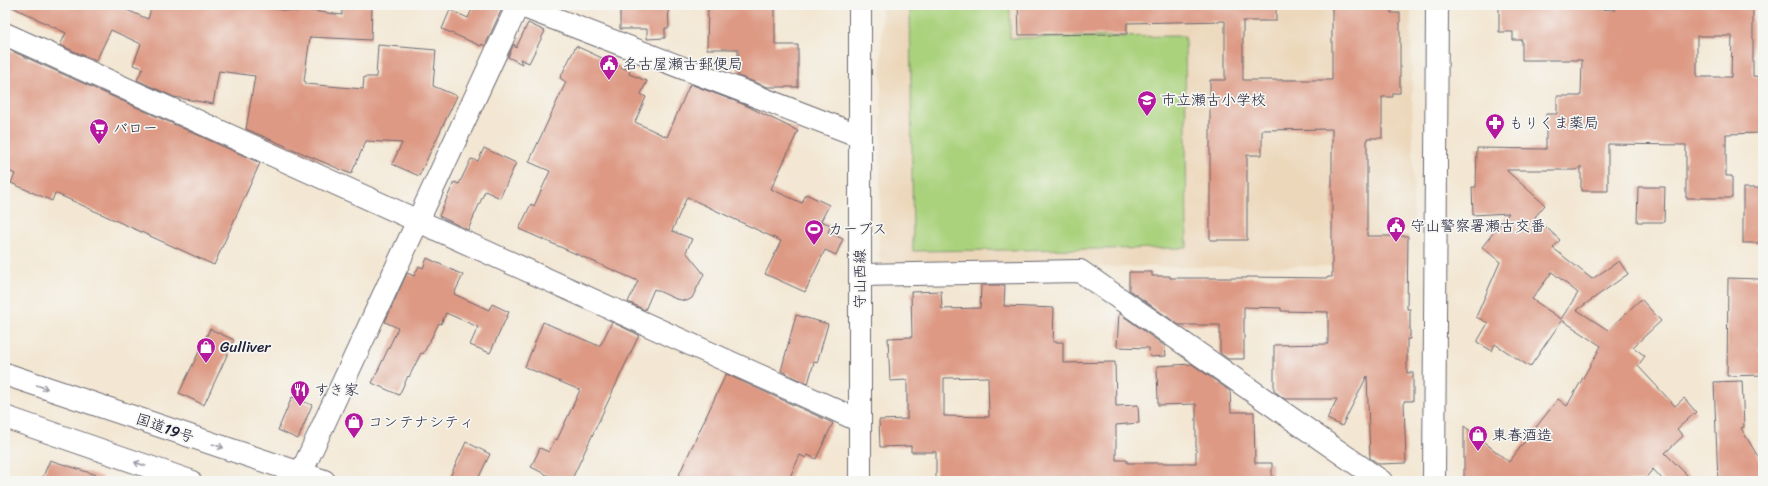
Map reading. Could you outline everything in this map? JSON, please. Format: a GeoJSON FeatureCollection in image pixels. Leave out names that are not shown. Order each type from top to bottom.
{"type":"FeatureCollection","features":[{"type":"Feature","properties":{"kind":"main road"},"geometry":{"type":"LineString","coordinates":[[298,477],[519,5],[860,136]]}},
{"type":"Feature","properties":{"kind":"main road","name":"守山西線"},"geometry":{"type":"LineString","coordinates":[[860,5],[860,481]]}},
{"type":"Feature","properties":{"kind":"main road"},"geometry":{"type":"LineString","coordinates":[[1434,481],[1437,5]]}},
{"type":"Feature","properties":{"kind":"main road"},"geometry":{"type":"LineString","coordinates":[[5,34],[860,420]]}},
{"type":"Feature","properties":{"kind":"main road"},"geometry":{"type":"LineString","coordinates":[[860,275],[1080,271],[1381,481]]}},
{"type":"Feature","properties":{"kind":"main road","name":"国道19号"},"geometry":{"type":"LineString","coordinates":[[5,374],[298,477],[324,481]]}},
{"type":"Feature","properties":{"kind":"main road"},"geometry":{"type":"LineString","coordinates":[[5,417],[190,481]]}},
{"type":"Feature","properties":{"kind":"shaded area","name":"市立瀬古小学校"},"geometry":{"type":"Polygon","coordinates":[[[882,5],[1411,5],[1414,230],[1380,230],[1379,266],[888,268],[879,259],[882,5]]]}},
{"type":"Feature","properties":{"kind":"green space"},"geometry":{"type":"Polygon","coordinates":[[[910,5],[1010,5],[1010,38],[1185,36],[1187,248],[913,251],[910,5]]]}},
{"type":"Feature","properties":{"kind":"building"},"geometry":{"type":"Polygon","coordinates":[[[8,5],[115,5],[148,19],[152,5],[243,5],[298,12],[298,9],[342,15],[342,5],[366,5],[372,7],[371,40],[310,37],[304,81],[306,84],[363,89],[364,77],[376,77],[378,45],[436,50],[433,86],[457,96],[419,176],[392,164],[402,143],[366,141],[351,174],[246,129],[255,76],[219,71],[213,104],[174,97],[137,80],[143,68],[133,65],[141,44],[111,30],[96,61],[60,45],[66,33],[8,5]]]}},
{"type":"Feature","properties":{"kind":"building"},"geometry":{"type":"Polygon","coordinates":[[[474,5],[494,5],[500,8],[501,11],[485,46],[482,44],[481,46],[442,29],[450,10],[468,18],[474,5]]]}},
{"type":"Feature","properties":{"kind":"building"},"geometry":{"type":"Polygon","coordinates":[[[620,5],[668,5],[669,28],[665,28],[665,38],[647,39],[647,29],[620,29],[620,5]]]}},
{"type":"Feature","properties":{"kind":"building"},"geometry":{"type":"Polygon","coordinates":[[[708,5],[775,5],[775,45],[798,45],[798,87],[768,87],[738,76],[738,49],[707,49],[708,5]]]}},
{"type":"Feature","properties":{"kind":"building"},"geometry":{"type":"Polygon","coordinates":[[[1018,5],[1276,5],[1276,21],[1243,21],[1243,80],[1332,80],[1332,5],[1391,5],[1391,13],[1400,13],[1400,93],[1393,93],[1393,97],[1382,97],[1382,138],[1367,138],[1367,236],[1408,236],[1407,309],[1410,309],[1410,339],[1407,339],[1407,373],[1413,373],[1413,401],[1404,401],[1406,463],[1379,464],[1370,458],[1367,376],[1342,426],[1327,419],[1337,399],[1285,399],[1274,391],[1274,345],[1328,344],[1328,312],[1281,311],[1281,308],[1244,307],[1244,359],[1228,359],[1220,353],[1220,325],[1179,325],[1129,290],[1129,272],[1152,272],[1152,276],[1170,276],[1170,278],[1332,277],[1332,129],[1262,130],[1262,155],[1247,155],[1247,240],[1210,240],[1210,80],[1225,80],[1225,21],[1127,23],[1127,34],[1019,35],[1018,5]]]}},
{"type":"Feature","properties":{"kind":"building"},"geometry":{"type":"Polygon","coordinates":[[[1499,5],[1554,5],[1554,7],[1615,10],[1615,5],[1753,5],[1753,76],[1763,77],[1763,133],[1726,134],[1726,176],[1732,176],[1732,198],[1686,198],[1686,145],[1608,144],[1608,191],[1581,191],[1581,166],[1577,170],[1506,170],[1545,205],[1535,217],[1560,240],[1553,248],[1592,279],[1619,261],[1628,274],[1577,310],[1608,330],[1641,299],[1661,321],[1633,347],[1645,356],[1638,366],[1675,406],[1684,398],[1696,412],[1677,429],[1683,436],[1665,453],[1693,481],[1664,481],[1653,469],[1643,481],[1464,481],[1464,426],[1509,462],[1558,399],[1567,406],[1601,346],[1562,320],[1530,367],[1495,344],[1492,351],[1477,342],[1488,323],[1476,317],[1500,262],[1482,247],[1509,213],[1473,215],[1472,187],[1476,187],[1477,148],[1546,149],[1546,114],[1557,114],[1557,96],[1581,96],[1582,60],[1522,60],[1522,40],[1513,40],[1513,32],[1499,32],[1499,5]],[[1697,36],[1697,77],[1731,77],[1732,36],[1697,36]],[[1552,272],[1532,299],[1561,319],[1578,293],[1552,272]]]}},
{"type":"Feature","properties":{"kind":"building"},"geometry":{"type":"Polygon","coordinates":[[[528,23],[545,31],[529,63],[520,59],[522,64],[508,57],[514,44],[516,48],[528,23]]]}},
{"type":"Feature","properties":{"kind":"building"},"geometry":{"type":"Polygon","coordinates":[[[576,46],[630,71],[629,74],[647,81],[641,94],[646,97],[635,122],[667,137],[690,84],[745,105],[798,131],[771,189],[802,203],[806,194],[829,205],[821,221],[831,225],[828,232],[843,239],[836,255],[825,250],[805,292],[765,274],[781,241],[687,197],[672,231],[692,239],[686,252],[704,274],[692,298],[687,301],[676,299],[654,289],[645,310],[628,302],[638,281],[519,229],[531,204],[534,206],[550,171],[529,162],[566,82],[560,78],[576,46]]]}},
{"type":"Feature","properties":{"kind":"building"},"geometry":{"type":"Polygon","coordinates":[[[5,48],[260,163],[214,265],[55,193],[52,201],[11,183],[15,174],[5,169],[5,48]]]}},
{"type":"Feature","properties":{"kind":"building"},"geometry":{"type":"Polygon","coordinates":[[[484,148],[516,163],[500,198],[485,191],[468,230],[439,216],[454,182],[459,184],[471,159],[478,161],[484,148]]]}},
{"type":"Feature","properties":{"kind":"building"},"geometry":{"type":"Polygon","coordinates":[[[1638,187],[1665,187],[1664,222],[1637,222],[1638,187]]]}},
{"type":"Feature","properties":{"kind":"building"},"geometry":{"type":"Polygon","coordinates":[[[1743,188],[1763,188],[1763,243],[1743,243],[1743,188]]]}},
{"type":"Feature","properties":{"kind":"building"},"geometry":{"type":"Polygon","coordinates":[[[427,258],[463,275],[454,294],[489,310],[492,304],[509,312],[490,353],[470,345],[478,327],[446,313],[441,324],[439,323],[423,354],[421,353],[399,395],[372,383],[398,328],[385,322],[407,273],[414,276],[419,266],[423,268],[427,258]]]}},
{"type":"Feature","properties":{"kind":"building"},"geometry":{"type":"Polygon","coordinates":[[[1728,278],[1760,279],[1759,352],[1763,351],[1763,375],[1727,376],[1728,278]]]}},
{"type":"Feature","properties":{"kind":"building"},"geometry":{"type":"Polygon","coordinates":[[[981,285],[1005,285],[1004,306],[1054,308],[1053,342],[1063,342],[1063,363],[1115,362],[1116,406],[1138,405],[1139,423],[1116,425],[1116,460],[1127,460],[1127,463],[1196,463],[1196,404],[1158,405],[1157,366],[1192,364],[1230,391],[1231,412],[1254,412],[1255,463],[1272,463],[1272,481],[936,481],[936,452],[911,452],[911,446],[880,447],[879,420],[907,419],[907,380],[890,381],[888,338],[912,337],[911,292],[941,291],[942,309],[980,308],[981,285]],[[988,377],[944,378],[944,416],[989,417],[988,377]]]}},
{"type":"Feature","properties":{"kind":"building"},"geometry":{"type":"Polygon","coordinates":[[[1119,313],[1165,346],[1166,356],[1150,357],[1149,348],[1117,347],[1119,313]]]}},
{"type":"Feature","properties":{"kind":"building"},"geometry":{"type":"Polygon","coordinates":[[[796,315],[828,324],[817,363],[814,362],[808,384],[781,371],[796,315]]]}},
{"type":"Feature","properties":{"kind":"building"},"geometry":{"type":"Polygon","coordinates":[[[543,322],[599,346],[612,322],[639,335],[571,481],[546,481],[549,476],[531,467],[540,448],[549,452],[555,439],[557,440],[580,390],[525,367],[543,322]]]}},
{"type":"Feature","properties":{"kind":"building"},"geometry":{"type":"Polygon","coordinates":[[[210,329],[234,340],[204,405],[179,393],[210,329]]]}},
{"type":"Feature","properties":{"kind":"building"},"geometry":{"type":"Polygon","coordinates":[[[726,374],[833,423],[816,459],[808,455],[806,458],[800,455],[788,481],[676,481],[726,374]]]}},
{"type":"Feature","properties":{"kind":"building"},"geometry":{"type":"Polygon","coordinates":[[[1742,381],[1744,427],[1741,428],[1763,465],[1763,481],[1718,481],[1714,382],[1742,381]]]}},
{"type":"Feature","properties":{"kind":"building"},"geometry":{"type":"Polygon","coordinates":[[[292,397],[312,405],[298,439],[278,430],[292,397]]]}},
{"type":"Feature","properties":{"kind":"building"},"geometry":{"type":"Polygon","coordinates":[[[466,442],[490,454],[477,481],[448,481],[466,442]]]}},
{"type":"Feature","properties":{"kind":"building"},"geometry":{"type":"Polygon","coordinates":[[[50,460],[103,477],[103,481],[41,481],[50,460]]]}},
{"type":"Feature","properties":{"kind":"place","name":"名古屋瀬古郵便局"},"geometry":{"type":"Point","coordinates":[609,81]}},
{"type":"Feature","properties":{"kind":"place","name":"市立瀬古小学校"},"geometry":{"type":"Point","coordinates":[1147,117]}},
{"type":"Feature","properties":{"kind":"place","name":"もりくま薬局"},"geometry":{"type":"Point","coordinates":[1495,140]}},
{"type":"Feature","properties":{"kind":"place","name":"バロー"},"geometry":{"type":"Point","coordinates":[99,145]}},
{"type":"Feature","properties":{"kind":"place","name":"守山警察署瀬古交番"},"geometry":{"type":"Point","coordinates":[1396,243]}},
{"type":"Feature","properties":{"kind":"place","name":"カーブス"},"geometry":{"type":"Point","coordinates":[814,246]}},
{"type":"Feature","properties":{"kind":"place","name":"Gulliver"},"geometry":{"type":"Point","coordinates":[206,364]}},
{"type":"Feature","properties":{"kind":"place","name":"すき家"},"geometry":{"type":"Point","coordinates":[300,407]}},
{"type":"Feature","properties":{"kind":"place","name":"コンテナシティ"},"geometry":{"type":"Point","coordinates":[354,439]}},
{"type":"Feature","properties":{"kind":"place","name":"東春酒造"},"geometry":{"type":"Point","coordinates":[1478,452]}}]}
